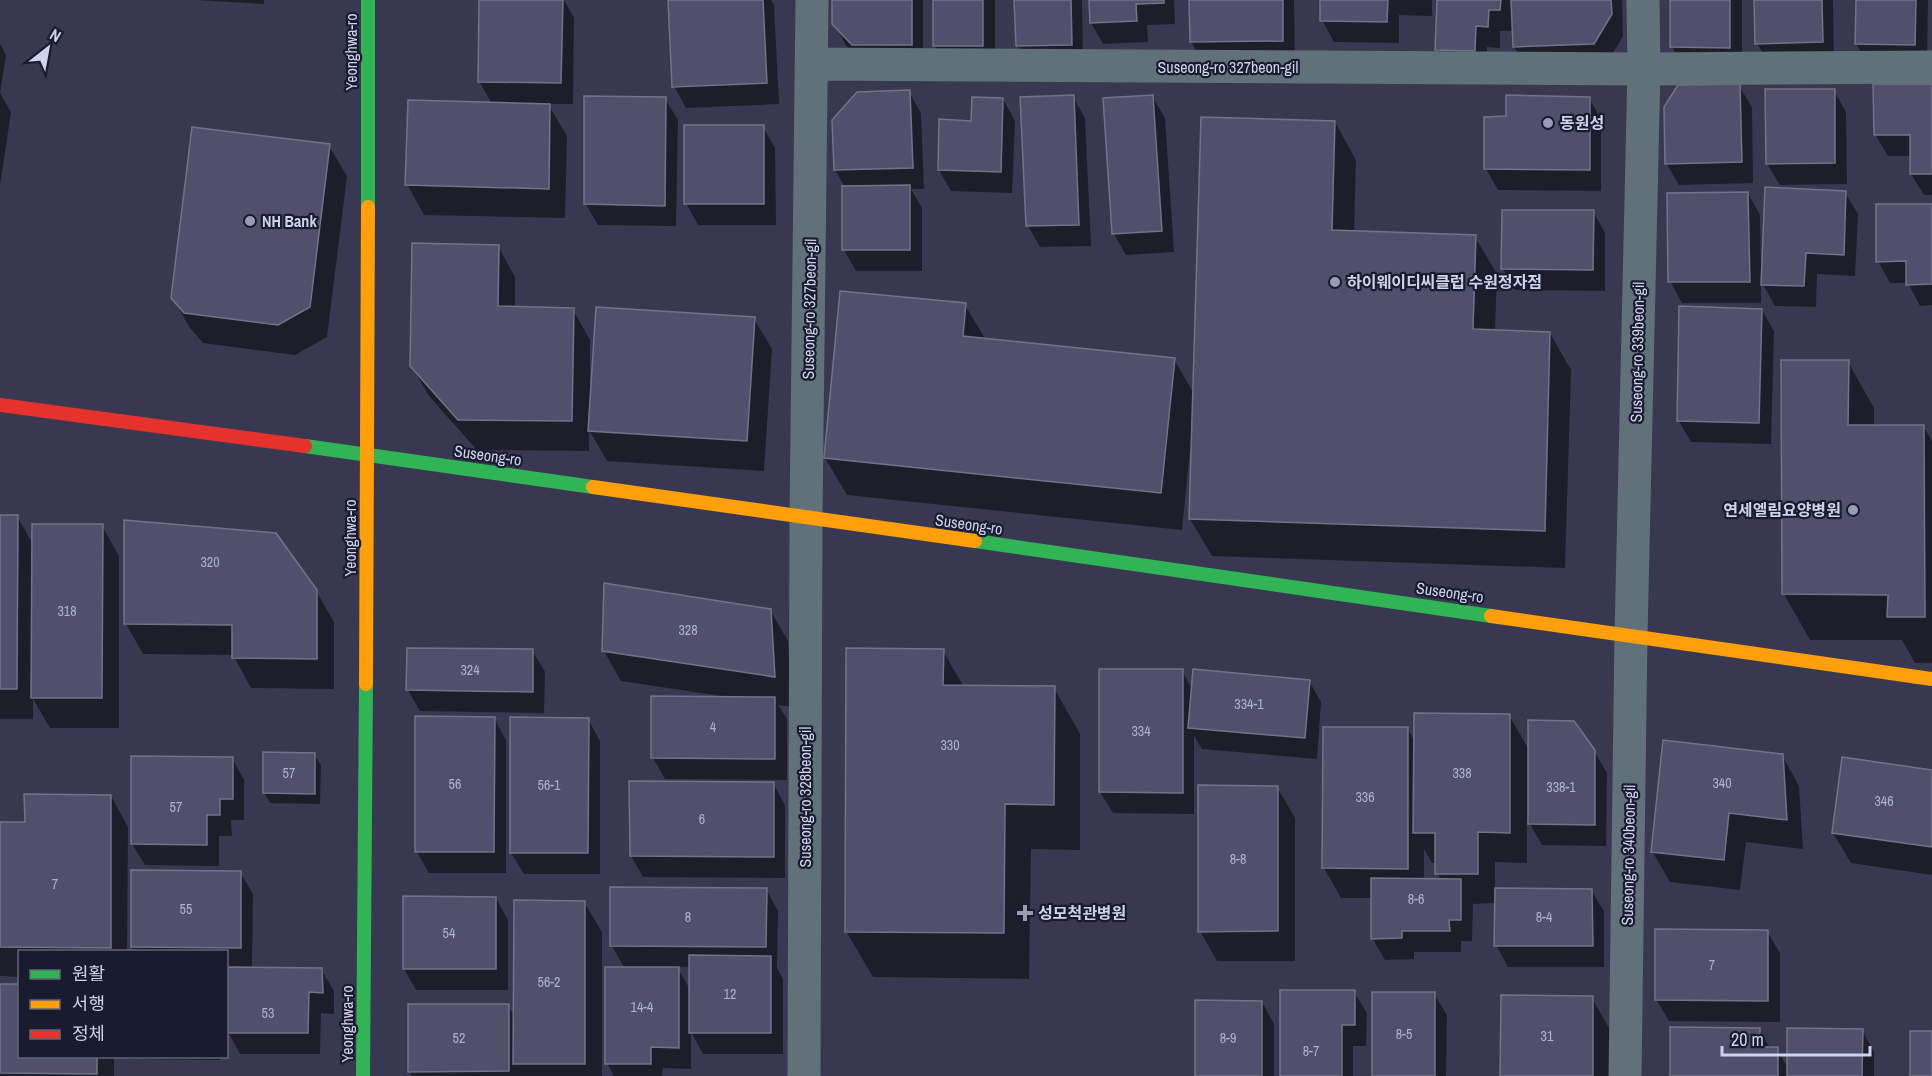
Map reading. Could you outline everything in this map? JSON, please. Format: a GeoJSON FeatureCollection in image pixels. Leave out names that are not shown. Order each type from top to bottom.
{"type":"FeatureCollection","features":[{"type":"Feature","properties":{"kind":"street","name":"Yeonghwa-ro"},"geometry":{"type":"LineString","coordinates":[[363,1076],[368,0]]}},
{"type":"Feature","properties":{"kind":"street","name":"Suseong-ro 327beon-gil"},"geometry":{"type":"LineString","coordinates":[[806,518],[812,0]]}},
{"type":"Feature","properties":{"kind":"street","name":"Suseong-ro 339beon-gil"},"geometry":{"type":"LineString","coordinates":[[1631,635],[1644,69],[1643,0]]}},
{"type":"Feature","properties":{"kind":"street","name":"Suseong-ro 327beon-gil"},"geometry":{"type":"LineString","coordinates":[[812,64],[1644,69]]}},
{"type":"Feature","properties":{"kind":"street"},"geometry":{"type":"LineString","coordinates":[[1644,69],[1932,67]]}},
{"type":"Feature","properties":{"kind":"street","name":"Suseong-ro"},"geometry":{"type":"LineString","coordinates":[[0,405],[367,454],[1932,679]]}},
{"type":"Feature","properties":{"kind":"street","name":"Suseong-ro 328beon-gil"},"geometry":{"type":"LineString","coordinates":[[804,1076],[806,518]]}},
{"type":"Feature","properties":{"kind":"street","name":"Suseong-ro 340beon-gil"},"geometry":{"type":"LineString","coordinates":[[1625,1076],[1631,635]]}},
{"type":"Feature","properties":{"kind":"building"},"geometry":{"type":"Polygon","coordinates":[[[479,0],[563,0],[561,83],[478,82],[479,0]]]}},
{"type":"Feature","properties":{"kind":"building"},"geometry":{"type":"Polygon","coordinates":[[[668,0],[763,0],[767,83],[672,87],[668,0]]]}},
{"type":"Feature","properties":{"kind":"building"},"geometry":{"type":"Polygon","coordinates":[[[832,0],[912,0],[912,45],[852,45],[832,24],[832,0]]]}},
{"type":"Feature","properties":{"kind":"building"},"geometry":{"type":"Polygon","coordinates":[[[933,0],[983,0],[983,46],[933,46],[933,0]]]}},
{"type":"Feature","properties":{"kind":"building"},"geometry":{"type":"Polygon","coordinates":[[[1014,0],[1071,0],[1072,45],[1016,46],[1014,0]]]}},
{"type":"Feature","properties":{"kind":"building"},"geometry":{"type":"Polygon","coordinates":[[[1089,0],[1164,0],[1164,3],[1136,4],[1137,21],[1090,23],[1089,0]]]}},
{"type":"Feature","properties":{"kind":"building"},"geometry":{"type":"Polygon","coordinates":[[[1189,0],[1283,0],[1283,41],[1190,42],[1189,0]]]}},
{"type":"Feature","properties":{"kind":"building"},"geometry":{"type":"Polygon","coordinates":[[[1320,0],[1388,0],[1387,22],[1320,21],[1320,0]]]}},
{"type":"Feature","properties":{"kind":"building"},"geometry":{"type":"Polygon","coordinates":[[[1437,0],[1501,0],[1500,10],[1489,10],[1488,27],[1476,26],[1475,51],[1435,50],[1437,0]]]}},
{"type":"Feature","properties":{"kind":"building"},"geometry":{"type":"Polygon","coordinates":[[[1511,0],[1611,0],[1612,14],[1594,44],[1513,47],[1511,0]]]}},
{"type":"Feature","properties":{"kind":"building"},"geometry":{"type":"Polygon","coordinates":[[[1670,0],[1730,0],[1730,48],[1670,47],[1670,0]]]}},
{"type":"Feature","properties":{"kind":"building"},"geometry":{"type":"Polygon","coordinates":[[[1754,0],[1822,0],[1823,42],[1755,44],[1754,0]]]}},
{"type":"Feature","properties":{"kind":"building"},"geometry":{"type":"Polygon","coordinates":[[[1856,0],[1916,0],[1915,45],[1855,44],[1856,0]]]}},
{"type":"Feature","properties":{"kind":"building"},"geometry":{"type":"Polygon","coordinates":[[[1740,84],[1742,162],[1665,164],[1664,107],[1678,85],[1740,84]]]}},
{"type":"Feature","properties":{"kind":"building"},"geometry":{"type":"Polygon","coordinates":[[[1873,84],[1932,84],[1932,174],[1910,174],[1910,135],[1874,135],[1873,84]]]}},
{"type":"Feature","properties":{"kind":"building"},"geometry":{"type":"Polygon","coordinates":[[[1765,89],[1835,89],[1835,163],[1766,164],[1765,89]]]}},
{"type":"Feature","properties":{"kind":"building"},"geometry":{"type":"Polygon","coordinates":[[[910,90],[913,168],[834,170],[832,120],[857,92],[910,90]]]}},
{"type":"Feature","properties":{"kind":"building"},"geometry":{"type":"Polygon","coordinates":[[[1074,95],[1079,225],[1026,226],[1020,97],[1074,95]]]}},
{"type":"Feature","properties":{"kind":"building"},"geometry":{"type":"Polygon","coordinates":[[[1153,95],[1162,231],[1112,234],[1103,98],[1153,95]]]}},
{"type":"Feature","properties":{"kind":"building"},"geometry":{"type":"Polygon","coordinates":[[[1506,95],[1590,97],[1590,170],[1484,169],[1484,117],[1506,116],[1506,95]]]}},
{"type":"Feature","properties":{"kind":"building"},"geometry":{"type":"Polygon","coordinates":[[[584,96],[666,97],[665,206],[584,204],[584,96]]]}},
{"type":"Feature","properties":{"kind":"building"},"geometry":{"type":"Polygon","coordinates":[[[972,97],[1003,98],[1001,172],[938,170],[939,119],[971,121],[972,97]]]}},
{"type":"Feature","properties":{"kind":"building"},"geometry":{"type":"Polygon","coordinates":[[[408,100],[550,104],[549,189],[405,185],[408,100]]]}},
{"type":"Feature","properties":{"kind":"building","name":"하이웨이디씨클럽 수원정자점"},"geometry":{"type":"Polygon","coordinates":[[[1201,117],[1335,121],[1332,230],[1476,235],[1473,329],[1550,332],[1545,531],[1189,519],[1201,117]]]}},
{"type":"Feature","properties":{"kind":"building"},"geometry":{"type":"Polygon","coordinates":[[[684,125],[764,125],[764,204],[684,204],[684,125]]]}},
{"type":"Feature","properties":{"kind":"building","name":"NH Bank"},"geometry":{"type":"Polygon","coordinates":[[[192,127],[330,144],[310,307],[278,325],[184,313],[171,298],[192,127]]]}},
{"type":"Feature","properties":{"kind":"building"},"geometry":{"type":"Polygon","coordinates":[[[910,185],[910,250],[842,250],[842,186],[910,185]]]}},
{"type":"Feature","properties":{"kind":"building"},"geometry":{"type":"Polygon","coordinates":[[[1765,187],[1846,191],[1844,255],[1806,253],[1804,286],[1761,285],[1765,187]]]}},
{"type":"Feature","properties":{"kind":"building"},"geometry":{"type":"Polygon","coordinates":[[[1748,192],[1750,282],[1668,282],[1667,193],[1748,192]]]}},
{"type":"Feature","properties":{"kind":"building"},"geometry":{"type":"Polygon","coordinates":[[[1876,204],[1932,204],[1932,284],[1906,285],[1906,261],[1876,262],[1876,204]]]}},
{"type":"Feature","properties":{"kind":"building"},"geometry":{"type":"Polygon","coordinates":[[[1502,210],[1594,210],[1593,270],[1501,269],[1502,210]]]}},
{"type":"Feature","properties":{"kind":"building"},"geometry":{"type":"Polygon","coordinates":[[[412,243],[499,245],[498,306],[574,308],[572,421],[458,420],[410,366],[412,243]]]}},
{"type":"Feature","properties":{"kind":"building"},"geometry":{"type":"Polygon","coordinates":[[[840,291],[966,303],[963,336],[1175,358],[1161,493],[824,458],[840,291]]]}},
{"type":"Feature","properties":{"kind":"building"},"geometry":{"type":"Polygon","coordinates":[[[1679,306],[1762,309],[1759,423],[1677,421],[1679,306]]]}},
{"type":"Feature","properties":{"kind":"building"},"geometry":{"type":"Polygon","coordinates":[[[596,307],[755,317],[747,441],[588,431],[596,307]]]}},
{"type":"Feature","properties":{"kind":"building","name":"연세엘림요양병원"},"geometry":{"type":"Polygon","coordinates":[[[1781,360],[1849,360],[1848,425],[1924,425],[1925,617],[1887,617],[1888,595],[1782,594],[1781,360]]]}},
{"type":"Feature","properties":{"kind":"building"},"geometry":{"type":"Polygon","coordinates":[[[0,515],[18,515],[17,689],[0,689],[0,515]]]}},
{"type":"Feature","properties":{"kind":"building"},"geometry":{"type":"Polygon","coordinates":[[[124,520],[276,533],[317,590],[317,659],[232,658],[232,625],[124,624],[124,520]]]}},
{"type":"Feature","properties":{"kind":"building"},"geometry":{"type":"Polygon","coordinates":[[[32,524],[103,524],[102,698],[31,698],[32,524]]]}},
{"type":"Feature","properties":{"kind":"building"},"geometry":{"type":"Polygon","coordinates":[[[604,583],[771,609],[775,677],[602,651],[604,583]]]}},
{"type":"Feature","properties":{"kind":"building"},"geometry":{"type":"Polygon","coordinates":[[[407,648],[533,649],[533,692],[406,690],[407,648]]]}},
{"type":"Feature","properties":{"kind":"building","name":"성모척관병원"},"geometry":{"type":"Polygon","coordinates":[[[846,648],[944,649],[943,685],[1055,686],[1054,805],[1005,804],[1004,933],[845,932],[846,648]]]}},
{"type":"Feature","properties":{"kind":"building"},"geometry":{"type":"Polygon","coordinates":[[[1099,669],[1183,669],[1183,793],[1099,792],[1099,669]]]}},
{"type":"Feature","properties":{"kind":"building"},"geometry":{"type":"Polygon","coordinates":[[[1193,669],[1310,680],[1305,738],[1188,728],[1193,669]]]}},
{"type":"Feature","properties":{"kind":"building"},"geometry":{"type":"Polygon","coordinates":[[[651,696],[775,697],[775,759],[651,758],[651,696]]]}},
{"type":"Feature","properties":{"kind":"building"},"geometry":{"type":"Polygon","coordinates":[[[1414,713],[1510,714],[1510,833],[1478,832],[1478,874],[1435,874],[1435,833],[1413,833],[1414,713]]]}},
{"type":"Feature","properties":{"kind":"building"},"geometry":{"type":"Polygon","coordinates":[[[415,716],[495,717],[494,852],[415,852],[415,716]]]}},
{"type":"Feature","properties":{"kind":"building"},"geometry":{"type":"Polygon","coordinates":[[[510,717],[589,718],[588,853],[510,853],[510,717]]]}},
{"type":"Feature","properties":{"kind":"building"},"geometry":{"type":"Polygon","coordinates":[[[1528,720],[1574,721],[1595,750],[1595,825],[1528,824],[1528,720]]]}},
{"type":"Feature","properties":{"kind":"building"},"geometry":{"type":"Polygon","coordinates":[[[1323,727],[1408,727],[1408,869],[1322,868],[1323,727]]]}},
{"type":"Feature","properties":{"kind":"building"},"geometry":{"type":"Polygon","coordinates":[[[1663,740],[1783,754],[1787,820],[1729,813],[1724,860],[1651,852],[1663,740]]]}},
{"type":"Feature","properties":{"kind":"building"},"geometry":{"type":"Polygon","coordinates":[[[263,752],[315,753],[315,794],[263,793],[263,752]]]}},
{"type":"Feature","properties":{"kind":"building"},"geometry":{"type":"Polygon","coordinates":[[[131,756],[233,757],[233,799],[220,799],[220,815],[207,815],[207,845],[131,844],[131,756]]]}},
{"type":"Feature","properties":{"kind":"building"},"geometry":{"type":"Polygon","coordinates":[[[1842,757],[1932,770],[1932,847],[1832,833],[1842,757]]]}},
{"type":"Feature","properties":{"kind":"building"},"geometry":{"type":"Polygon","coordinates":[[[629,781],[774,782],[774,857],[630,856],[629,781]]]}},
{"type":"Feature","properties":{"kind":"building"},"geometry":{"type":"Polygon","coordinates":[[[1198,785],[1278,786],[1278,931],[1198,932],[1198,785]]]}},
{"type":"Feature","properties":{"kind":"building"},"geometry":{"type":"Polygon","coordinates":[[[24,794],[111,795],[111,948],[0,947],[0,822],[25,822],[24,794]]]}},
{"type":"Feature","properties":{"kind":"building"},"geometry":{"type":"Polygon","coordinates":[[[131,870],[241,871],[241,948],[131,947],[131,870]]]}},
{"type":"Feature","properties":{"kind":"building"},"geometry":{"type":"Polygon","coordinates":[[[1371,878],[1461,879],[1461,920],[1449,920],[1450,931],[1402,931],[1402,938],[1371,939],[1371,878]]]}},
{"type":"Feature","properties":{"kind":"building"},"geometry":{"type":"Polygon","coordinates":[[[610,887],[767,888],[766,947],[610,946],[610,887]]]}},
{"type":"Feature","properties":{"kind":"building"},"geometry":{"type":"Polygon","coordinates":[[[1495,888],[1592,889],[1593,946],[1494,946],[1495,888]]]}},
{"type":"Feature","properties":{"kind":"building"},"geometry":{"type":"Polygon","coordinates":[[[403,896],[496,897],[496,969],[403,969],[403,896]]]}},
{"type":"Feature","properties":{"kind":"building"},"geometry":{"type":"Polygon","coordinates":[[[514,900],[585,901],[585,1064],[513,1064],[514,900]]]}},
{"type":"Feature","properties":{"kind":"building"},"geometry":{"type":"Polygon","coordinates":[[[1655,929],[1768,930],[1768,1001],[1655,1000],[1655,929]]]}},
{"type":"Feature","properties":{"kind":"building"},"geometry":{"type":"Polygon","coordinates":[[[689,955],[771,956],[771,1033],[689,1033],[689,955]]]}},
{"type":"Feature","properties":{"kind":"building"},"geometry":{"type":"Polygon","coordinates":[[[228,967],[322,968],[323,993],[309,992],[308,1033],[228,1033],[228,967]]]}},
{"type":"Feature","properties":{"kind":"building"},"geometry":{"type":"Polygon","coordinates":[[[605,967],[679,967],[679,1048],[651,1047],[651,1064],[605,1064],[605,967]]]}},
{"type":"Feature","properties":{"kind":"building"},"geometry":{"type":"Polygon","coordinates":[[[0,984],[18,984],[18,1058],[97,1058],[97,1074],[0,1073],[0,984]]]}},
{"type":"Feature","properties":{"kind":"building"},"geometry":{"type":"Polygon","coordinates":[[[1280,990],[1355,990],[1355,1025],[1342,1025],[1342,1076],[1280,1076],[1280,990]]]}},
{"type":"Feature","properties":{"kind":"building"},"geometry":{"type":"Polygon","coordinates":[[[1372,992],[1435,992],[1435,1076],[1372,1076],[1372,992]]]}},
{"type":"Feature","properties":{"kind":"building"},"geometry":{"type":"Polygon","coordinates":[[[1501,995],[1593,996],[1593,1076],[1500,1076],[1501,995]]]}},
{"type":"Feature","properties":{"kind":"building"},"geometry":{"type":"Polygon","coordinates":[[[1195,1000],[1262,1001],[1262,1076],[1195,1076],[1195,1000]]]}},
{"type":"Feature","properties":{"kind":"building"},"geometry":{"type":"Polygon","coordinates":[[[408,1004],[509,1004],[509,1071],[408,1072],[408,1004]]]}},
{"type":"Feature","properties":{"kind":"building"},"geometry":{"type":"Polygon","coordinates":[[[1670,1027],[1760,1028],[1760,1047],[1778,1047],[1778,1076],[1670,1076],[1670,1027]]]}},
{"type":"Feature","properties":{"kind":"building"},"geometry":{"type":"Polygon","coordinates":[[[1787,1028],[1863,1029],[1862,1076],[1787,1076],[1787,1028]]]}},
{"type":"Feature","properties":{"kind":"building"},"geometry":{"type":"Polygon","coordinates":[[[1910,1031],[1932,1031],[1932,1076],[1910,1076],[1910,1031]]]}},
{"type":"Feature","properties":{"kind":"traffic: fast"},"geometry":{"type":"LineString","coordinates":[[368,0],[368,207]]}},
{"type":"Feature","properties":{"kind":"traffic: fast"},"geometry":{"type":"LineString","coordinates":[[305,446],[593,487]]}},
{"type":"Feature","properties":{"kind":"traffic: fast"},"geometry":{"type":"LineString","coordinates":[[975,541],[1491,616]]}},
{"type":"Feature","properties":{"kind":"traffic: fast"},"geometry":{"type":"LineString","coordinates":[[363,1076],[366,684]]}},
{"type":"Feature","properties":{"kind":"traffic: slow"},"geometry":{"type":"LineString","coordinates":[[366,684],[368,207]]}},
{"type":"Feature","properties":{"kind":"traffic: slow"},"geometry":{"type":"LineString","coordinates":[[593,487],[975,541]]}},
{"type":"Feature","properties":{"kind":"traffic: slow"},"geometry":{"type":"LineString","coordinates":[[1491,616],[1932,679]]}},
{"type":"Feature","properties":{"kind":"traffic: jam"},"geometry":{"type":"LineString","coordinates":[[0,405],[305,446]]}},
{"type":"Feature","properties":{"kind":"place","name":"동원성"},"geometry":{"type":"Point","coordinates":[1548,123]}},
{"type":"Feature","properties":{"kind":"place","name":"NH Bank"},"geometry":{"type":"Point","coordinates":[250,221]}},
{"type":"Feature","properties":{"kind":"place","name":"하이웨이디씨클럽 수원정자점"},"geometry":{"type":"Point","coordinates":[1335,282]}},
{"type":"Feature","properties":{"kind":"place","name":"연세엘림요양병원"},"geometry":{"type":"Point","coordinates":[1853,510]}},
{"type":"Feature","properties":{"kind":"place","name":"성모척관병원"},"geometry":{"type":"Point","coordinates":[1025,913]}}]}
